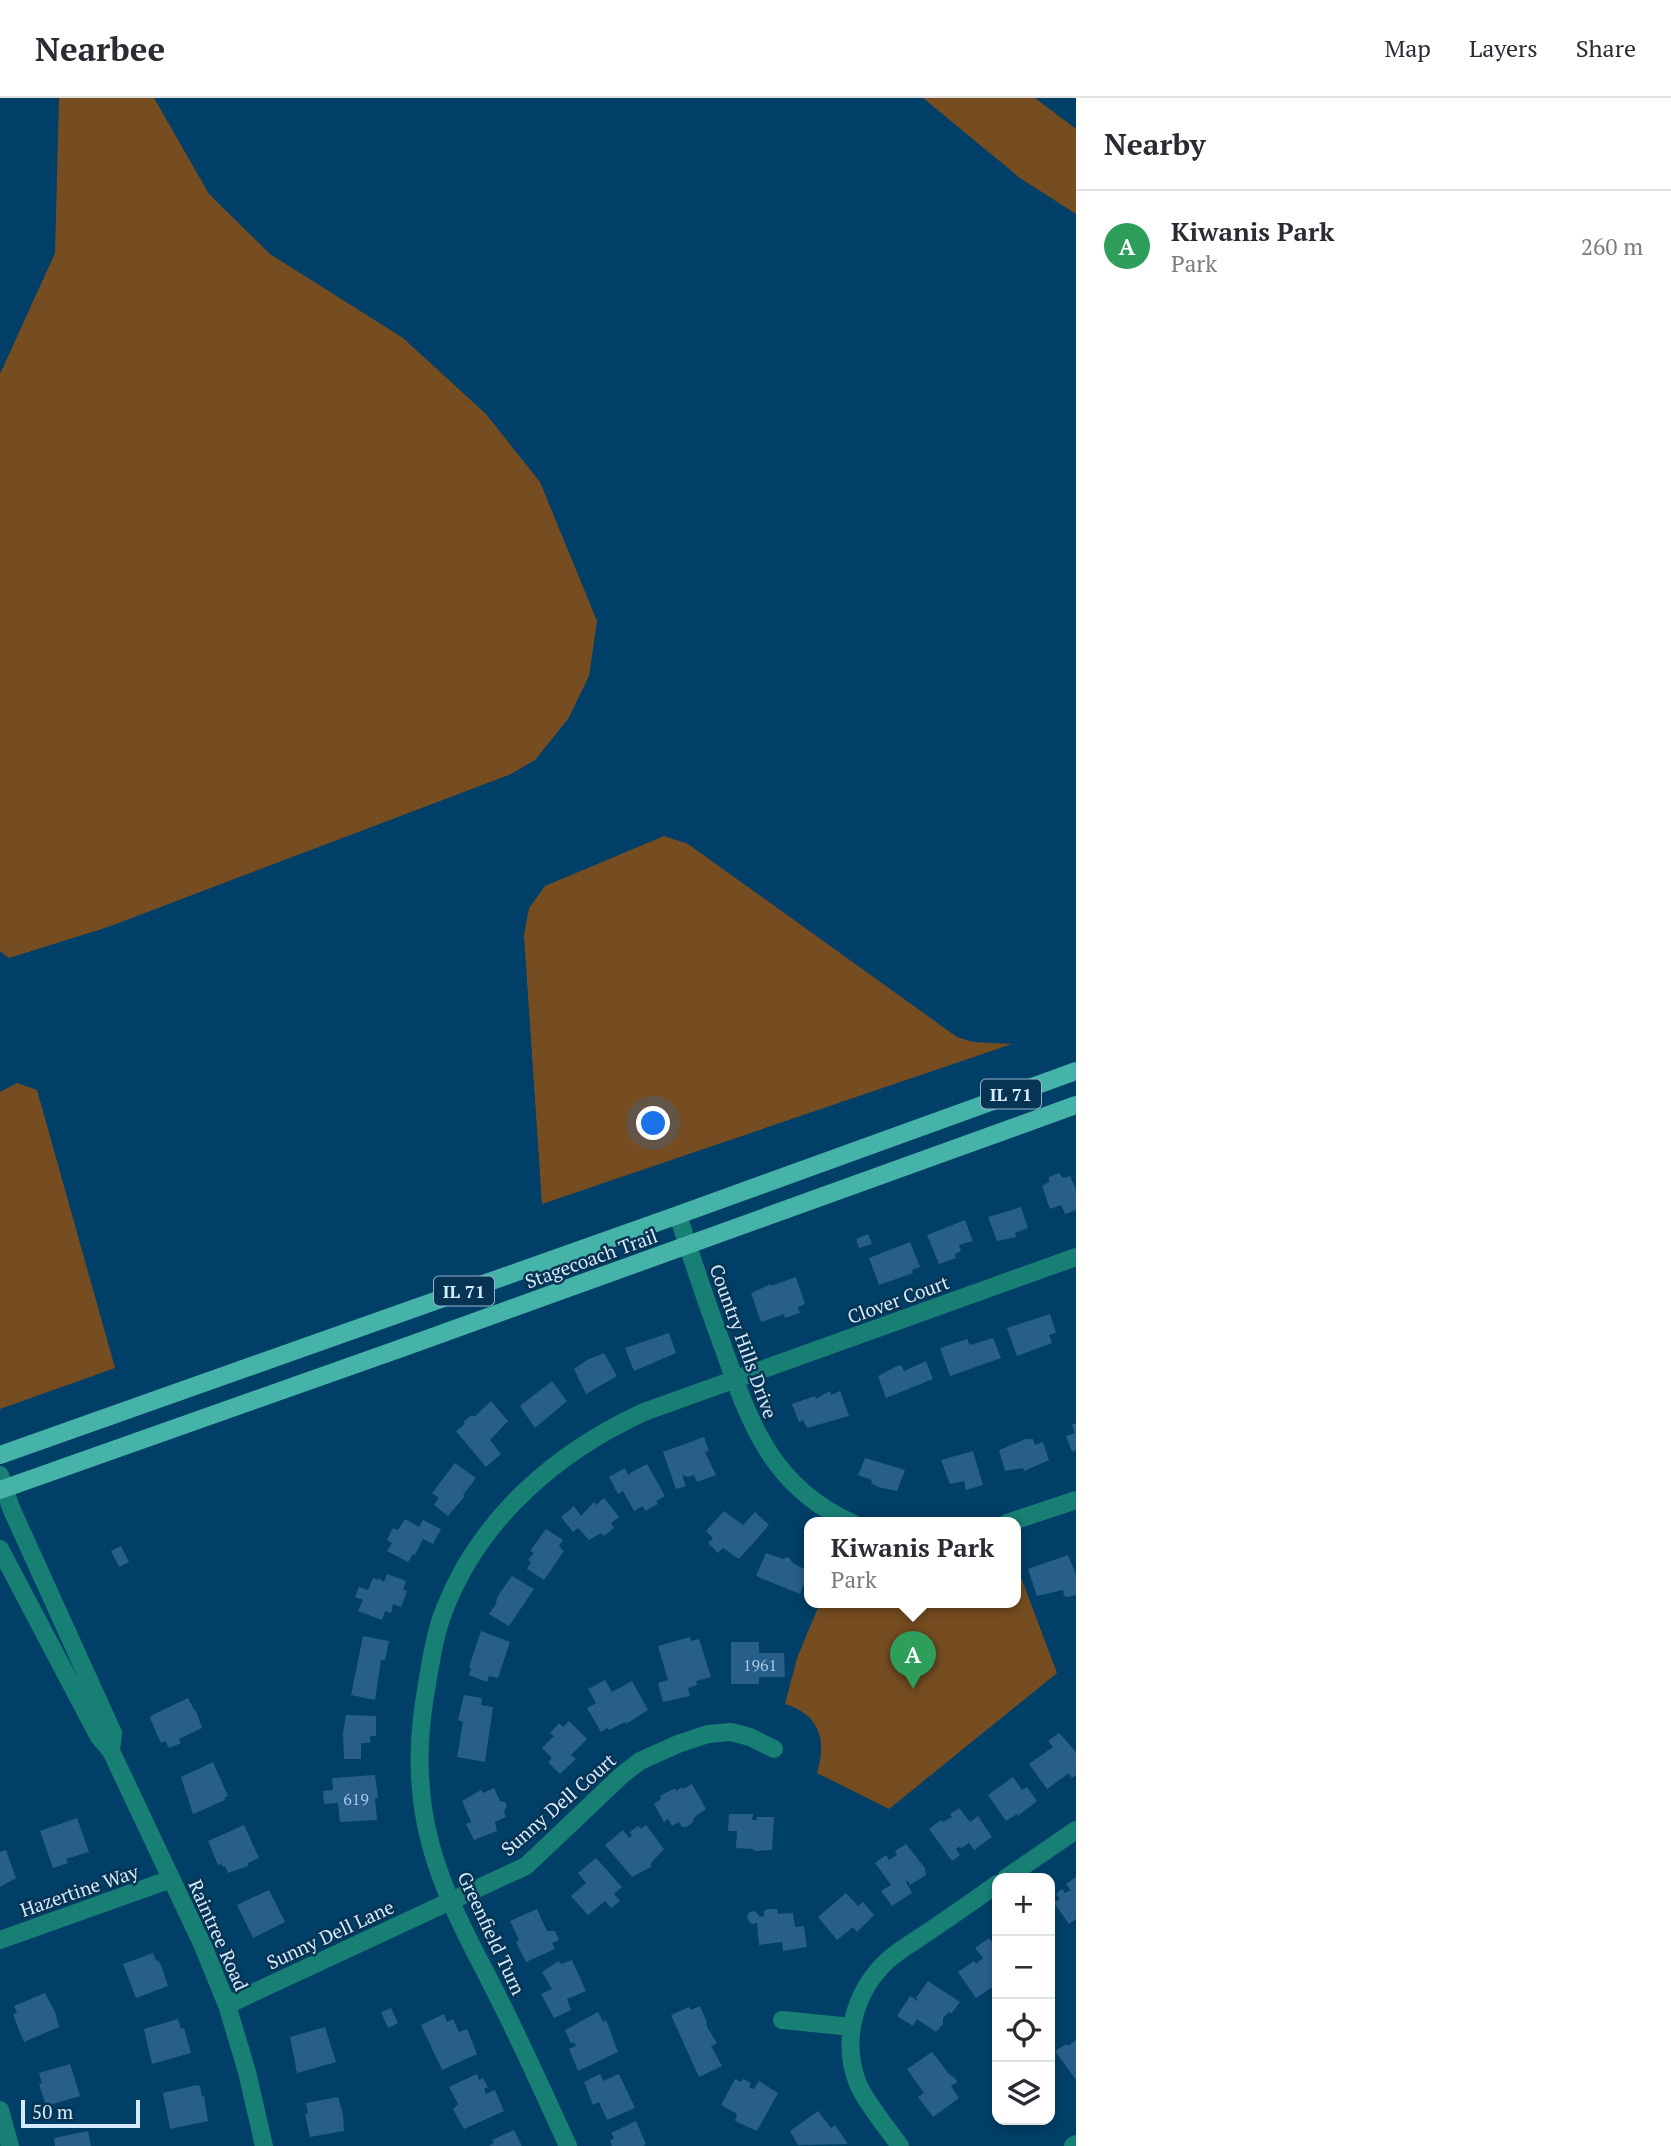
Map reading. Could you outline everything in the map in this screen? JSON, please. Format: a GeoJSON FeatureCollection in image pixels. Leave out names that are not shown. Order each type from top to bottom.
{"type":"FeatureCollection","features":[{"type":"Feature","properties":{"kind":"main road","name":"Stagecoach Trail"},"geometry":{"type":"LineString","coordinates":[[0,1455],[1076,1071]]}},
{"type":"Feature","properties":{"kind":"main road","name":"Stagecoach Trail"},"geometry":{"type":"LineString","coordinates":[[2,1484],[688,1246],[1076,1105]]}},
{"type":"Feature","properties":{"kind":"street","name":"Country Hills Drive"},"geometry":{"type":"LineString","coordinates":[[678,1215],[757,1436],[787,1477],[817,1503],[842,1517]]}},
{"type":"Feature","properties":{"kind":"street","name":"Clover Court"},"geometry":{"type":"LineString","coordinates":[[735,1380],[1076,1257]]}},
{"type":"Feature","properties":{"kind":"street","name":"Greenfield Turn"},"geometry":{"type":"LineString","coordinates":[[568,2146],[509,2019],[450,1902],[430,1842],[419,1785],[419,1732],[435,1644],[444,1610],[456,1583],[478,1547],[511,1504],[542,1475],[575,1449],[615,1425],[735,1380]]}},
{"type":"Feature","properties":{"kind":"street","name":"Raintree Road"},"geometry":{"type":"LineString","coordinates":[[2,1484],[113,1733],[111,1751]]}},
{"type":"Feature","properties":{"kind":"street"},"geometry":{"type":"LineString","coordinates":[[1021,1518],[1076,1500]]}},
{"type":"Feature","properties":{"kind":"street","name":"Raintree Road"},"geometry":{"type":"LineString","coordinates":[[0,1549],[99,1737],[111,1751],[203,1946],[227,2005],[247,2072],[264,2146]]}},
{"type":"Feature","properties":{"kind":"street","name":"Sunny Dell Court"},"geometry":{"type":"LineString","coordinates":[[450,1902],[526,1866],[622,1774],[640,1761],[708,1734],[731,1732],[750,1737],[774,1749]]}},
{"type":"Feature","properties":{"kind":"street"},"geometry":{"type":"LineString","coordinates":[[1013,1873],[1076,1830]]}},
{"type":"Feature","properties":{"kind":"street","name":"Hazertine Way"},"geometry":{"type":"LineString","coordinates":[[0,1940],[171,1879]]}},
{"type":"Feature","properties":{"kind":"street"},"geometry":{"type":"LineString","coordinates":[[900,2146],[865,2097],[852,2065],[852,2026],[862,1991],[890,1958],[992,1887]]}},
{"type":"Feature","properties":{"kind":"street","name":"Sunny Dell Lane"},"geometry":{"type":"LineString","coordinates":[[227,2005],[450,1902]]}},
{"type":"Feature","properties":{"kind":"street"},"geometry":{"type":"LineString","coordinates":[[782,2020],[852,2026]]}},
{"type":"Feature","properties":{"kind":"street"},"geometry":{"type":"LineString","coordinates":[[0,2110],[10,2146]]}},
{"type":"Feature","properties":{"kind":"shaded area"},"geometry":{"type":"Polygon","coordinates":[[[59,98],[154,98],[209,194],[270,254],[403,338],[486,414],[540,482],[597,621],[589,676],[568,719],[535,760],[511,774],[108,927],[9,958],[0,951],[0,374],[55,253],[59,98]]]}},
{"type":"Feature","properties":{"kind":"shaded area"},"geometry":{"type":"Polygon","coordinates":[[[923,98],[1035,98],[1076,129],[1076,214],[1020,178],[923,98]]]}},
{"type":"Feature","properties":{"kind":"shaded area"},"geometry":{"type":"Polygon","coordinates":[[[664,836],[688,844],[957,1037],[973,1042],[1012,1044],[542,1204],[524,935],[529,908],[545,886],[664,836]]]}},
{"type":"Feature","properties":{"kind":"shaded area"},"geometry":{"type":"Polygon","coordinates":[[[17,1083],[37,1090],[115,1368],[0,1409],[0,1092],[17,1083]]]}},
{"type":"Feature","properties":{"kind":"shaded area"},"geometry":{"type":"Polygon","coordinates":[[[1021,1577],[1057,1673],[889,1809],[817,1773],[821,1750],[818,1730],[806,1715],[785,1704],[797,1658],[818,1608],[1021,1608],[1021,1577]]]}},
{"type":"Feature","properties":{"kind":"building"},"geometry":{"type":"Polygon","coordinates":[[[1059,1173],[1063,1178],[1070,1176],[1076,1189],[1076,1210],[1065,1214],[1061,1205],[1050,1209],[1042,1186],[1049,1182],[1049,1177],[1059,1173]]]}},
{"type":"Feature","properties":{"kind":"building"},"geometry":{"type":"Polygon","coordinates":[[[1021,1207],[1028,1228],[1015,1233],[1016,1237],[997,1241],[988,1217],[1021,1207]]]}},
{"type":"Feature","properties":{"kind":"building"},"geometry":{"type":"Polygon","coordinates":[[[965,1220],[973,1241],[959,1245],[961,1251],[955,1254],[956,1258],[939,1264],[927,1235],[965,1220]]]}},
{"type":"Feature","properties":{"kind":"building"},"geometry":{"type":"Polygon","coordinates":[[[868,1234],[872,1244],[859,1248],[856,1239],[868,1234]]]}},
{"type":"Feature","properties":{"kind":"building"},"geometry":{"type":"Polygon","coordinates":[[[910,1242],[920,1267],[912,1270],[913,1273],[879,1285],[869,1258],[910,1242]]]}},
{"type":"Feature","properties":{"kind":"building"},"geometry":{"type":"Polygon","coordinates":[[[796,1277],[805,1304],[798,1307],[800,1313],[785,1318],[784,1314],[761,1322],[751,1293],[796,1277]]]}},
{"type":"Feature","properties":{"kind":"building"},"geometry":{"type":"Polygon","coordinates":[[[1050,1314],[1056,1333],[1049,1335],[1052,1343],[1017,1356],[1007,1328],[1050,1314]]]}},
{"type":"Feature","properties":{"kind":"building"},"geometry":{"type":"Polygon","coordinates":[[[669,1333],[676,1353],[634,1371],[625,1348],[669,1333]]]}},
{"type":"Feature","properties":{"kind":"building"},"geometry":{"type":"Polygon","coordinates":[[[993,1338],[1001,1358],[950,1376],[940,1348],[967,1339],[970,1345],[993,1338]]]}},
{"type":"Feature","properties":{"kind":"building"},"geometry":{"type":"Polygon","coordinates":[[[604,1353],[617,1376],[586,1394],[574,1369],[604,1353]]]}},
{"type":"Feature","properties":{"kind":"building"},"geometry":{"type":"Polygon","coordinates":[[[926,1361],[933,1379],[886,1398],[878,1376],[899,1365],[904,1371],[926,1361]]]}},
{"type":"Feature","properties":{"kind":"building"},"geometry":{"type":"Polygon","coordinates":[[[552,1381],[567,1401],[535,1428],[520,1406],[552,1381]]]}},
{"type":"Feature","properties":{"kind":"building"},"geometry":{"type":"Polygon","coordinates":[[[830,1391],[831,1395],[840,1391],[849,1416],[807,1428],[803,1420],[799,1422],[792,1404],[815,1396],[816,1399],[830,1391]]]}},
{"type":"Feature","properties":{"kind":"building"},"geometry":{"type":"Polygon","coordinates":[[[491,1401],[508,1421],[490,1440],[501,1454],[486,1467],[456,1431],[465,1424],[463,1422],[472,1415],[474,1417],[491,1401]]]}},
{"type":"Feature","properties":{"kind":"building"},"geometry":{"type":"Polygon","coordinates":[[[1076,1423],[1076,1450],[1072,1452],[1066,1436],[1075,1433],[1072,1425],[1076,1423]]]}},
{"type":"Feature","properties":{"kind":"building"},"geometry":{"type":"Polygon","coordinates":[[[704,1437],[709,1451],[705,1452],[716,1475],[697,1482],[694,1475],[682,1475],[686,1486],[676,1489],[663,1452],[704,1437]]]}},
{"type":"Feature","properties":{"kind":"building"},"geometry":{"type":"Polygon","coordinates":[[[1026,1439],[1033,1439],[1035,1445],[1043,1442],[1049,1460],[1024,1471],[1023,1468],[1005,1471],[999,1450],[1026,1439]]]}},
{"type":"Feature","properties":{"kind":"building"},"geometry":{"type":"Polygon","coordinates":[[[973,1451],[983,1485],[966,1490],[964,1481],[950,1484],[941,1460],[973,1451]]]}},
{"type":"Feature","properties":{"kind":"building"},"geometry":{"type":"Polygon","coordinates":[[[865,1458],[905,1470],[897,1491],[878,1487],[871,1483],[872,1480],[858,1475],[865,1458]]]}},
{"type":"Feature","properties":{"kind":"building"},"geometry":{"type":"Polygon","coordinates":[[[455,1463],[476,1478],[448,1516],[434,1505],[439,1498],[432,1493],[455,1463]]]}},
{"type":"Feature","properties":{"kind":"building"},"geometry":{"type":"Polygon","coordinates":[[[647,1464],[665,1496],[656,1501],[658,1504],[645,1511],[643,1506],[634,1511],[623,1491],[618,1494],[609,1477],[625,1468],[629,1476],[647,1464]]]}},
{"type":"Feature","properties":{"kind":"building"},"geometry":{"type":"Polygon","coordinates":[[[604,1498],[619,1517],[611,1523],[614,1528],[604,1536],[601,1533],[589,1540],[578,1528],[573,1532],[561,1517],[574,1506],[581,1516],[594,1502],[596,1505],[604,1498]]]}},
{"type":"Feature","properties":{"kind":"building"},"geometry":{"type":"Polygon","coordinates":[[[724,1511],[743,1525],[755,1512],[769,1525],[739,1559],[723,1548],[718,1553],[708,1543],[713,1538],[706,1531],[724,1511]]]}},
{"type":"Feature","properties":{"kind":"building"},"geometry":{"type":"Polygon","coordinates":[[[405,1519],[419,1527],[423,1520],[441,1529],[433,1544],[423,1539],[408,1562],[387,1551],[392,1543],[387,1540],[393,1528],[398,1530],[405,1519]]]}},
{"type":"Feature","properties":{"kind":"building"},"geometry":{"type":"Polygon","coordinates":[[[546,1529],[563,1540],[559,1546],[564,1551],[544,1580],[527,1569],[531,1562],[528,1560],[534,1553],[530,1551],[546,1529]]]}},
{"type":"Feature","properties":{"kind":"building"},"geometry":{"type":"Polygon","coordinates":[[[121,1546],[129,1562],[119,1567],[111,1551],[121,1546]]]}},
{"type":"Feature","properties":{"kind":"building"},"geometry":{"type":"Polygon","coordinates":[[[766,1553],[783,1559],[788,1557],[794,1564],[804,1569],[804,1584],[800,1594],[756,1576],[766,1553]]]}},
{"type":"Feature","properties":{"kind":"building"},"geometry":{"type":"Polygon","coordinates":[[[1068,1555],[1076,1575],[1076,1595],[1064,1596],[1063,1590],[1037,1596],[1028,1569],[1068,1555]]]}},
{"type":"Feature","properties":{"kind":"building"},"geometry":{"type":"Polygon","coordinates":[[[387,1574],[406,1581],[403,1589],[407,1591],[401,1607],[393,1604],[391,1613],[385,1611],[382,1620],[358,1611],[363,1600],[355,1597],[359,1587],[368,1590],[373,1578],[384,1582],[387,1574]]]}},
{"type":"Feature","properties":{"kind":"building"},"geometry":{"type":"Polygon","coordinates":[[[512,1576],[534,1589],[509,1626],[489,1614],[512,1576]]]}},
{"type":"Feature","properties":{"kind":"building"},"geometry":{"type":"Polygon","coordinates":[[[481,1631],[510,1642],[498,1678],[489,1676],[487,1682],[469,1675],[469,1667],[481,1631]]]}},
{"type":"Feature","properties":{"kind":"building"},"geometry":{"type":"Polygon","coordinates":[[[363,1636],[389,1641],[385,1660],[381,1660],[375,1700],[351,1695],[363,1636]]]}},
{"type":"Feature","properties":{"kind":"building"},"geometry":{"type":"Polygon","coordinates":[[[690,1637],[691,1641],[699,1639],[711,1677],[696,1681],[697,1685],[688,1688],[690,1696],[663,1702],[658,1683],[668,1680],[658,1646],[690,1637]]]}},
{"type":"Feature","properties":{"kind":"building"},"geometry":{"type":"Polygon","coordinates":[[[731,1642],[759,1642],[759,1653],[784,1653],[785,1677],[759,1677],[759,1684],[731,1684],[731,1642]]]}},
{"type":"Feature","properties":{"kind":"building"},"geometry":{"type":"Polygon","coordinates":[[[605,1680],[612,1692],[632,1681],[648,1710],[626,1724],[625,1722],[601,1732],[587,1708],[596,1703],[588,1689],[605,1680]]]}},
{"type":"Feature","properties":{"kind":"building"},"geometry":{"type":"Polygon","coordinates":[[[464,1695],[482,1698],[481,1705],[493,1707],[485,1762],[457,1757],[463,1722],[458,1720],[464,1695]]]}},
{"type":"Feature","properties":{"kind":"building"},"geometry":{"type":"Polygon","coordinates":[[[188,1698],[202,1728],[179,1739],[181,1743],[169,1748],[165,1741],[161,1743],[150,1718],[188,1698]]]}},
{"type":"Feature","properties":{"kind":"building"},"geometry":{"type":"Polygon","coordinates":[[[346,1715],[376,1716],[376,1736],[370,1736],[370,1743],[361,1743],[361,1759],[344,1759],[343,1733],[346,1715]]]}},
{"type":"Feature","properties":{"kind":"building"},"geometry":{"type":"Polygon","coordinates":[[[569,1721],[587,1739],[571,1755],[576,1759],[560,1774],[548,1762],[552,1758],[542,1748],[554,1736],[550,1733],[559,1723],[563,1727],[569,1721]]]}},
{"type":"Feature","properties":{"kind":"building"},"geometry":{"type":"Polygon","coordinates":[[[1059,1733],[1076,1752],[1076,1775],[1072,1778],[1069,1773],[1047,1789],[1029,1764],[1053,1747],[1048,1741],[1059,1733]]]}},
{"type":"Feature","properties":{"kind":"building"},"geometry":{"type":"Polygon","coordinates":[[[213,1762],[228,1796],[225,1800],[193,1814],[181,1777],[213,1762]]]}},
{"type":"Feature","properties":{"kind":"building"},"geometry":{"type":"Polygon","coordinates":[[[375,1775],[377,1820],[340,1822],[338,1803],[324,1804],[323,1791],[333,1790],[332,1778],[375,1775]]]}},
{"type":"Feature","properties":{"kind":"building"},"geometry":{"type":"Polygon","coordinates":[[[1013,1777],[1022,1790],[1027,1787],[1037,1801],[1018,1816],[1017,1814],[1006,1821],[988,1795],[1013,1777]]]}},
{"type":"Feature","properties":{"kind":"building"},"geometry":{"type":"Polygon","coordinates":[[[692,1784],[706,1809],[687,1827],[682,1827],[679,1822],[672,1826],[668,1819],[664,1822],[654,1804],[661,1799],[660,1796],[675,1788],[676,1791],[692,1784]]]}},
{"type":"Feature","properties":{"kind":"building"},"geometry":{"type":"Polygon","coordinates":[[[494,1788],[500,1801],[507,1806],[504,1811],[506,1817],[495,1822],[497,1831],[474,1840],[466,1824],[471,1822],[462,1801],[481,1790],[483,1793],[494,1788]]]}},
{"type":"Feature","properties":{"kind":"building"},"geometry":{"type":"Polygon","coordinates":[[[959,1808],[970,1822],[978,1816],[992,1837],[974,1850],[969,1843],[959,1847],[956,1849],[960,1855],[952,1861],[929,1829],[941,1820],[943,1822],[952,1817],[950,1814],[959,1808]]]}},
{"type":"Feature","properties":{"kind":"building"},"geometry":{"type":"Polygon","coordinates":[[[729,1814],[753,1814],[752,1820],[757,1820],[757,1817],[774,1817],[772,1850],[736,1848],[737,1831],[728,1831],[729,1814]]]}},
{"type":"Feature","properties":{"kind":"building"},"geometry":{"type":"Polygon","coordinates":[[[77,1818],[89,1852],[66,1859],[68,1863],[53,1868],[40,1831],[77,1818]]]}},
{"type":"Feature","properties":{"kind":"building"},"geometry":{"type":"Polygon","coordinates":[[[244,1825],[259,1858],[248,1863],[248,1866],[228,1873],[225,1866],[218,1865],[208,1841],[244,1825]]]}},
{"type":"Feature","properties":{"kind":"building"},"geometry":{"type":"Polygon","coordinates":[[[646,1825],[664,1849],[651,1863],[651,1867],[632,1877],[605,1845],[623,1830],[629,1838],[632,1836],[630,1832],[638,1826],[641,1829],[646,1825]]]}},
{"type":"Feature","properties":{"kind":"building"},"geometry":{"type":"Polygon","coordinates":[[[906,1844],[925,1868],[926,1875],[910,1885],[906,1882],[912,1893],[892,1906],[881,1891],[891,1885],[875,1863],[886,1855],[889,1860],[897,1855],[895,1851],[906,1844]]]}},
{"type":"Feature","properties":{"kind":"building"},"geometry":{"type":"Polygon","coordinates":[[[6,1850],[16,1878],[0,1887],[0,1852],[6,1850]]]}},
{"type":"Feature","properties":{"kind":"building"},"geometry":{"type":"Polygon","coordinates":[[[596,1858],[622,1887],[614,1894],[620,1901],[611,1908],[605,1901],[588,1915],[571,1896],[586,1883],[578,1873],[596,1858]]]}},
{"type":"Feature","properties":{"kind":"building"},"geometry":{"type":"Polygon","coordinates":[[[1076,1877],[1076,1919],[1069,1924],[1055,1904],[1060,1899],[1056,1894],[1062,1889],[1065,1893],[1071,1890],[1066,1884],[1076,1877]]]}},
{"type":"Feature","properties":{"kind":"building"},"geometry":{"type":"Polygon","coordinates":[[[269,1890],[285,1922],[253,1938],[237,1905],[269,1890]]]}},
{"type":"Feature","properties":{"kind":"building"},"geometry":{"type":"Polygon","coordinates":[[[846,1893],[858,1906],[863,1902],[874,1915],[857,1932],[853,1927],[837,1940],[818,1917],[846,1893]]]}},
{"type":"Feature","properties":{"kind":"building"},"geometry":{"type":"Polygon","coordinates":[[[537,1909],[547,1931],[555,1931],[559,1940],[552,1943],[555,1949],[526,1962],[510,1921],[537,1909]]]}},
{"type":"Feature","properties":{"kind":"building"},"geometry":{"type":"Polygon","coordinates":[[[777,1909],[778,1914],[793,1913],[795,1927],[804,1926],[807,1947],[783,1951],[782,1942],[759,1945],[757,1923],[752,1924],[747,1915],[755,1911],[760,1917],[764,1916],[764,1911],[777,1909]]]}},
{"type":"Feature","properties":{"kind":"building"},"geometry":{"type":"Polygon","coordinates":[[[989,1938],[992,1942],[992,1987],[976,1998],[958,1972],[983,1958],[975,1948],[989,1938]]]}},
{"type":"Feature","properties":{"kind":"building"},"geometry":{"type":"Polygon","coordinates":[[[153,1953],[161,1965],[168,1986],[136,1998],[123,1964],[153,1953]]]}},
{"type":"Feature","properties":{"kind":"building"},"geometry":{"type":"Polygon","coordinates":[[[572,1960],[586,1991],[567,1999],[571,2010],[554,2018],[541,1994],[552,1989],[542,1972],[559,1961],[561,1964],[572,1960]]]}},
{"type":"Feature","properties":{"kind":"building"},"geometry":{"type":"Polygon","coordinates":[[[928,1981],[960,2002],[951,2014],[949,2012],[943,2018],[943,2024],[936,2032],[917,2019],[913,2026],[897,2016],[910,1996],[919,2002],[916,1998],[928,1981]]]}},
{"type":"Feature","properties":{"kind":"building"},"geometry":{"type":"Polygon","coordinates":[[[45,1993],[59,2027],[24,2042],[13,2014],[17,2013],[14,2006],[45,1993]]]}},
{"type":"Feature","properties":{"kind":"building"},"geometry":{"type":"Polygon","coordinates":[[[700,2006],[707,2027],[717,2043],[711,2046],[722,2066],[699,2077],[671,2015],[689,2007],[691,2010],[700,2006]]]}},
{"type":"Feature","properties":{"kind":"building"},"geometry":{"type":"Polygon","coordinates":[[[391,2008],[398,2023],[388,2028],[381,2012],[391,2008]]]}},
{"type":"Feature","properties":{"kind":"building"},"geometry":{"type":"Polygon","coordinates":[[[598,2012],[603,2022],[606,2020],[618,2052],[578,2071],[569,2049],[576,2046],[574,2042],[571,2044],[565,2030],[598,2012]]]}},
{"type":"Feature","properties":{"kind":"building"},"geometry":{"type":"Polygon","coordinates":[[[444,2014],[447,2022],[453,2019],[459,2032],[467,2029],[477,2054],[442,2070],[421,2025],[444,2014]]]}},
{"type":"Feature","properties":{"kind":"building"},"geometry":{"type":"Polygon","coordinates":[[[178,2019],[181,2029],[184,2028],[191,2053],[152,2064],[144,2029],[178,2019]]]}},
{"type":"Feature","properties":{"kind":"building"},"geometry":{"type":"Polygon","coordinates":[[[325,2027],[336,2062],[297,2073],[290,2037],[325,2027]]]}},
{"type":"Feature","properties":{"kind":"building"},"geometry":{"type":"Polygon","coordinates":[[[1076,2040],[1076,2080],[1055,2051],[1066,2044],[1068,2046],[1076,2040]]]}},
{"type":"Feature","properties":{"kind":"building"},"geometry":{"type":"Polygon","coordinates":[[[932,2052],[955,2078],[957,2082],[951,2086],[959,2098],[933,2117],[918,2097],[924,2093],[907,2069],[932,2052]]]}},
{"type":"Feature","properties":{"kind":"building"},"geometry":{"type":"Polygon","coordinates":[[[70,2064],[80,2096],[46,2106],[39,2084],[42,2083],[39,2073],[70,2064]]]}},
{"type":"Feature","properties":{"kind":"building"},"geometry":{"type":"Polygon","coordinates":[[[477,2074],[479,2080],[483,2078],[488,2087],[484,2089],[486,2094],[495,2090],[504,2111],[464,2129],[453,2109],[458,2104],[449,2087],[477,2074]]]}},
{"type":"Feature","properties":{"kind":"building"},"geometry":{"type":"Polygon","coordinates":[[[600,2074],[603,2081],[619,2074],[635,2108],[607,2120],[599,2102],[593,2105],[584,2082],[600,2074]]]}},
{"type":"Feature","properties":{"kind":"building"},"geometry":{"type":"Polygon","coordinates":[[[735,2079],[751,2083],[749,2087],[754,2089],[759,2081],[778,2093],[757,2131],[735,2121],[737,2114],[721,2105],[735,2079]]]}},
{"type":"Feature","properties":{"kind":"building"},"geometry":{"type":"Polygon","coordinates":[[[200,2086],[202,2097],[204,2096],[208,2121],[170,2129],[163,2093],[200,2086]]]}},
{"type":"Feature","properties":{"kind":"building"},"geometry":{"type":"Polygon","coordinates":[[[338,2097],[344,2131],[310,2137],[305,2114],[308,2113],[306,2103],[338,2097]]]}},
{"type":"Feature","properties":{"kind":"building"},"geometry":{"type":"Polygon","coordinates":[[[818,2111],[831,2128],[835,2125],[848,2144],[798,2145],[790,2131],[818,2111]]]}},
{"type":"Feature","properties":{"kind":"building"},"geometry":{"type":"Polygon","coordinates":[[[636,2121],[646,2144],[612,2146],[610,2141],[614,2138],[611,2133],[636,2121]]]}},
{"type":"Feature","properties":{"kind":"building"},"geometry":{"type":"Polygon","coordinates":[[[514,2130],[522,2146],[488,2146],[494,2143],[492,2140],[514,2130]]]}},
{"type":"Feature","properties":{"kind":"building"},"geometry":{"type":"Polygon","coordinates":[[[88,2131],[91,2146],[55,2146],[54,2138],[88,2131]]]}},
{"type":"Feature","properties":{"kind":"place","name":"Kiwanis Park"},"geometry":{"type":"Point","coordinates":[913,1689]}}]}
